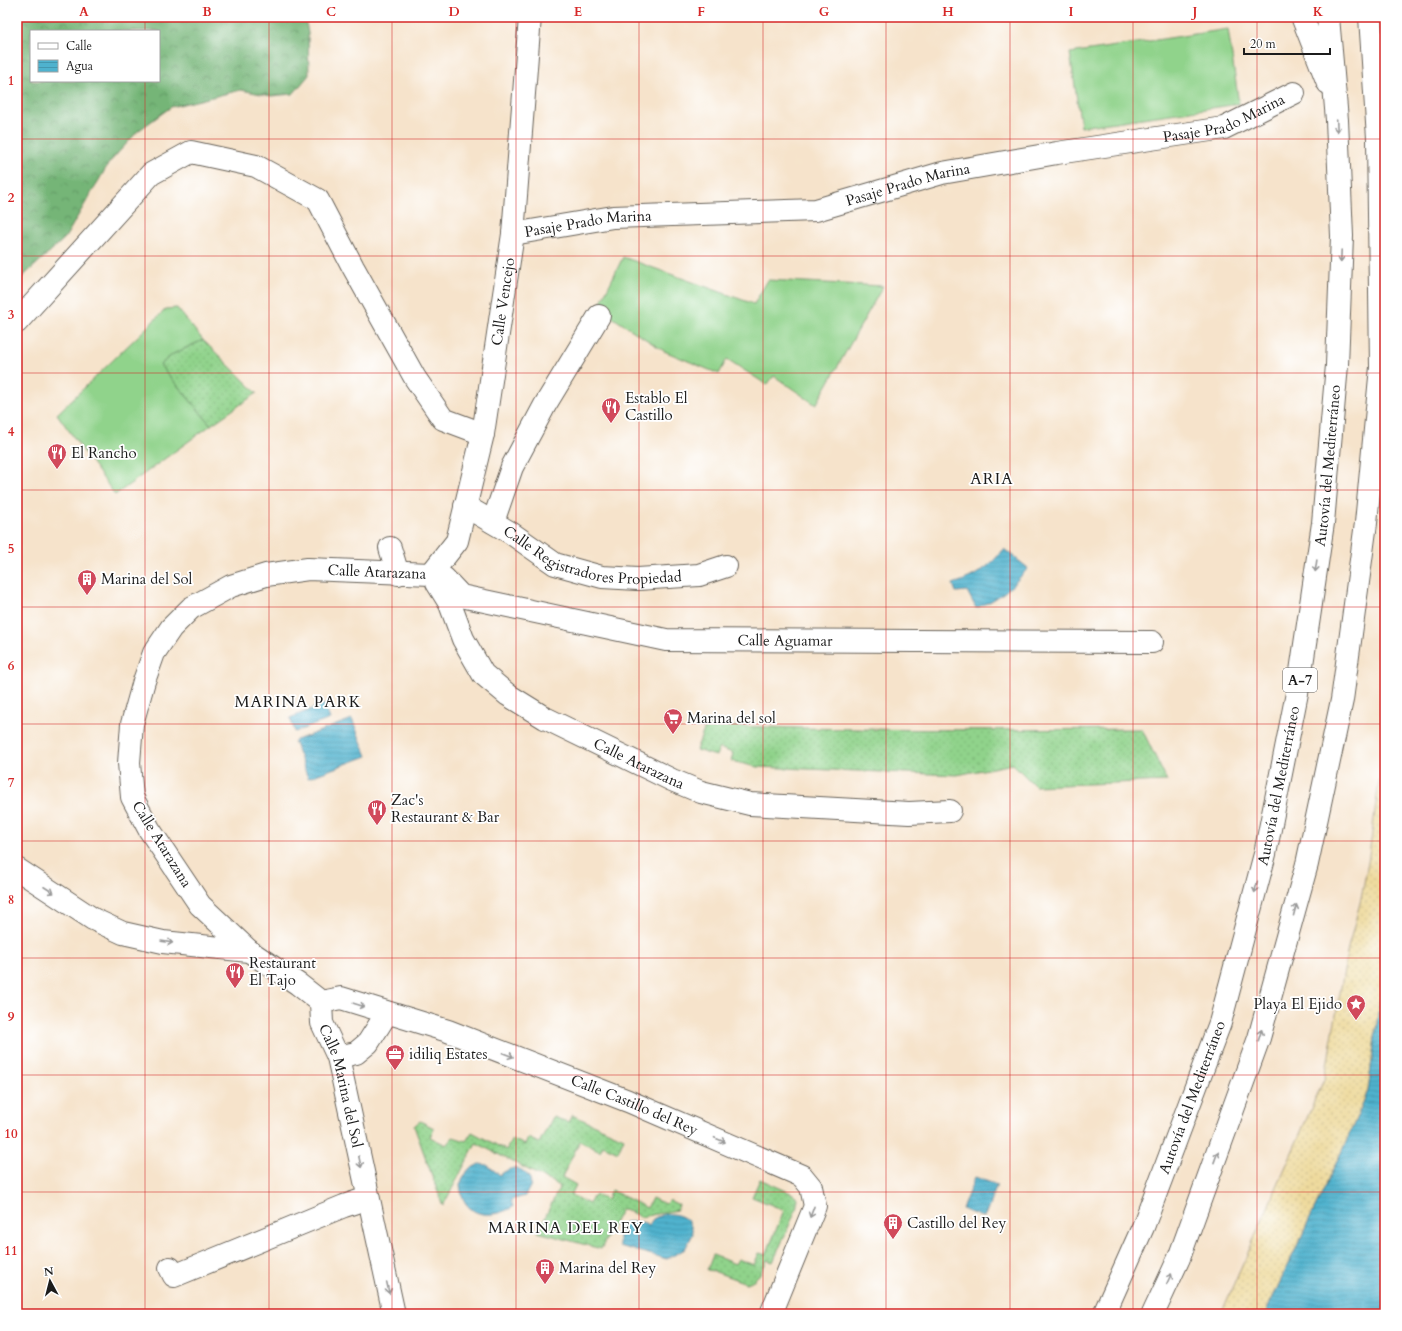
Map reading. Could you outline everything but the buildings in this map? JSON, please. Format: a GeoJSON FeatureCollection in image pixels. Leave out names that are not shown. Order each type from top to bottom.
{"type":"FeatureCollection","features":[{"type":"Feature","properties":{"kind":"main road","name":"Calle Vencejo"},"geometry":{"type":"LineString","coordinates":[[431,574],[457,541],[483,434],[513,234],[530,17]]}},
{"type":"Feature","properties":{"kind":"main road","name":"Autovía del Mediterráneo"},"geometry":{"type":"LineString","coordinates":[[1104,1314],[1143,1227],[1220,1023],[1265,854],[1300,678],[1323,523],[1337,365],[1342,236],[1336,102],[1328,17]]}},
{"type":"Feature","properties":{"kind":"main road"},"geometry":{"type":"LineString","coordinates":[[1153,1314],[1178,1258],[1259,1038],[1307,864],[1342,700],[1366,523],[1381,367],[1383,273],[1382,144],[1370,17]]}},
{"type":"Feature","properties":{"kind":"main road"},"geometry":{"type":"LineString","coordinates":[[1302,18],[1336,102]]}},
{"type":"Feature","properties":{"kind":"main road","name":"Pasaje Prado Marina"},"geometry":{"type":"LineString","coordinates":[[513,234],[613,217],[816,210],[942,173],[1058,153],[1224,128],[1294,94]]}},
{"type":"Feature","properties":{"kind":"main road"},"geometry":{"type":"LineString","coordinates":[[17,322],[151,174],[192,152],[256,166],[318,200],[411,371],[443,419],[483,434]]}},
{"type":"Feature","properties":{"kind":"main road"},"geometry":{"type":"LineString","coordinates":[[493,522],[512,466],[545,405],[599,316]]}},
{"type":"Feature","properties":{"kind":"main road","name":"Calle Registradores Propiedad"},"geometry":{"type":"LineString","coordinates":[[465,506],[493,522],[555,564],[602,577],[638,579],[699,575],[726,566]]}},
{"type":"Feature","properties":{"kind":"main road"},"geometry":{"type":"LineString","coordinates":[[390,548],[398,574]]}},
{"type":"Feature","properties":{"kind":"main road","name":"Calle Atarazana"},"geometry":{"type":"LineString","coordinates":[[249,951],[200,905],[149,829],[132,797],[129,763],[132,724],[144,681],[154,653],[171,628],[191,608],[231,586],[266,575],[308,569],[398,574],[431,574],[450,604],[463,639],[483,674],[508,695],[545,718],[672,780],[702,792],[750,804],[909,813],[950,811]]}},
{"type":"Feature","properties":{"kind":"main road","name":"Calle Aguamar"},"geometry":{"type":"LineString","coordinates":[[431,574],[444,578],[461,596],[666,640],[1152,642]]}},
{"type":"Feature","properties":{"kind":"main road","name":"Calle Marina del Sol"},"geometry":{"type":"LineString","coordinates":[[17,869],[93,919],[123,933],[163,942],[249,951],[298,984],[321,1002],[322,1023],[338,1057],[394,1314]]}},
{"type":"Feature","properties":{"kind":"main road","name":"Calle Castillo del Rey"},"geometry":{"type":"LineString","coordinates":[[321,1002],[341,998],[448,1031],[599,1090],[802,1176],[811,1187],[815,1206],[771,1314]]}},
{"type":"Feature","properties":{"kind":"main road"},"geometry":{"type":"LineString","coordinates":[[338,1057],[356,1053],[368,1043],[387,1013]]}},
{"type":"Feature","properties":{"kind":"main road"},"geometry":{"type":"LineString","coordinates":[[170,1268],[174,1276],[344,1206],[368,1198]]}},
{"type":"Feature","properties":{"kind":"green space"},"geometry":{"type":"Polygon","coordinates":[[[17,17],[305,17],[308,33],[309,75],[293,94],[271,96],[241,90],[171,107],[138,131],[109,163],[65,238],[17,282],[17,17]]]}},
{"type":"Feature","properties":{"kind":"green space"},"geometry":{"type":"Polygon","coordinates":[[[1228,29],[1239,104],[1081,127],[1070,53],[1228,29]]]}},
{"type":"Feature","properties":{"kind":"green space"},"geometry":{"type":"Polygon","coordinates":[[[623,257],[754,304],[768,280],[883,286],[816,405],[774,376],[767,385],[727,359],[719,374],[664,351],[598,308],[623,257]]]}},
{"type":"Feature","properties":{"kind":"green space"},"geometry":{"type":"Polygon","coordinates":[[[177,308],[203,340],[173,354],[160,365],[211,425],[115,495],[57,414],[166,309],[177,308]]]}},
{"type":"Feature","properties":{"kind":"green space"},"geometry":{"type":"Polygon","coordinates":[[[203,340],[257,393],[211,425],[160,365],[173,354],[203,340]]]}},
{"type":"Feature","properties":{"kind":"green space"},"geometry":{"type":"Polygon","coordinates":[[[706,725],[869,729],[1142,729],[1167,781],[1035,786],[1013,764],[957,775],[757,767],[731,761],[733,753],[719,748],[716,756],[696,750],[706,725]]]}},
{"type":"Feature","properties":{"kind":"green space"},"geometry":{"type":"Polygon","coordinates":[[[572,1115],[624,1138],[618,1152],[603,1145],[600,1151],[580,1141],[562,1177],[576,1185],[571,1195],[589,1204],[593,1197],[597,1195],[607,1200],[611,1190],[647,1208],[652,1198],[665,1204],[669,1200],[679,1205],[677,1210],[641,1217],[624,1209],[621,1210],[601,1249],[538,1232],[560,1186],[476,1143],[443,1206],[414,1126],[420,1121],[434,1128],[430,1137],[446,1145],[453,1137],[466,1141],[472,1132],[506,1150],[512,1139],[525,1145],[528,1138],[539,1143],[553,1117],[568,1122],[572,1115]]]}},
{"type":"Feature","properties":{"kind":"green space"},"geometry":{"type":"Polygon","coordinates":[[[760,1179],[793,1194],[798,1198],[796,1210],[773,1262],[767,1260],[762,1271],[757,1277],[746,1283],[707,1270],[713,1255],[735,1264],[738,1259],[754,1265],[759,1253],[766,1255],[784,1210],[752,1197],[760,1179]]]}},
{"type":"Feature","properties":{"kind":"sand","name":"Playa El Ejido"},"geometry":{"type":"Polygon","coordinates":[[[1385,736],[1385,961],[1368,1091],[1347,1140],[1265,1314],[1221,1314],[1325,1077],[1348,948],[1360,903],[1368,863],[1385,736]]]}},
{"type":"Feature","properties":{"kind":"water"},"geometry":{"type":"Polygon","coordinates":[[[1004,549],[1028,568],[1005,592],[976,608],[967,591],[956,592],[953,584],[982,571],[1004,549]]]}},
{"type":"Feature","properties":{"kind":"water"},"geometry":{"type":"Polygon","coordinates":[[[324,704],[330,719],[295,732],[290,718],[324,704]]]}},
{"type":"Feature","properties":{"kind":"water"},"geometry":{"type":"Polygon","coordinates":[[[352,719],[367,756],[308,778],[294,741],[352,719]]]}},
{"type":"Feature","properties":{"kind":"water"},"geometry":{"type":"Polygon","coordinates":[[[1385,961],[1385,1314],[1265,1314],[1347,1140],[1368,1091],[1385,961]]]}},
{"type":"Feature","properties":{"kind":"water"},"geometry":{"type":"Polygon","coordinates":[[[479,1164],[487,1165],[500,1175],[513,1168],[520,1169],[524,1171],[530,1179],[531,1185],[525,1196],[511,1200],[513,1207],[494,1214],[478,1213],[471,1209],[466,1203],[462,1195],[460,1184],[468,1170],[479,1164]]]}},
{"type":"Feature","properties":{"kind":"water"},"geometry":{"type":"Polygon","coordinates":[[[975,1177],[997,1185],[984,1218],[962,1209],[975,1177]]]}},
{"type":"Feature","properties":{"kind":"water"},"geometry":{"type":"Polygon","coordinates":[[[663,1214],[679,1215],[690,1224],[693,1234],[685,1249],[667,1259],[619,1246],[619,1233],[625,1222],[642,1222],[648,1226],[653,1219],[663,1214]]]}},
{"type":"Feature","properties":{"kind":"place","name":"Establo El Castillo"},"geometry":{"type":"Point","coordinates":[611,424]}},
{"type":"Feature","properties":{"kind":"place","name":"El Rancho"},"geometry":{"type":"Point","coordinates":[57,470]}},
{"type":"Feature","properties":{"kind":"place","name":"Marina del Sol"},"geometry":{"type":"Point","coordinates":[87,596]}},
{"type":"Feature","properties":{"kind":"place","name":"Marina del sol"},"geometry":{"type":"Point","coordinates":[673,735]}},
{"type":"Feature","properties":{"kind":"place","name":"Zac's Restaurant & Bar"},"geometry":{"type":"Point","coordinates":[377,826]}},
{"type":"Feature","properties":{"kind":"place","name":"Restaurant El Tajo"},"geometry":{"type":"Point","coordinates":[235,989]}},
{"type":"Feature","properties":{"kind":"place","name":"Playa El Ejido"},"geometry":{"type":"Point","coordinates":[1356,1021]}},
{"type":"Feature","properties":{"kind":"place","name":"idiliq Estates"},"geometry":{"type":"Point","coordinates":[395,1071]}},
{"type":"Feature","properties":{"kind":"place","name":"Castillo del Rey"},"geometry":{"type":"Point","coordinates":[893,1240]}},
{"type":"Feature","properties":{"kind":"place","name":"Marina del Rey"},"geometry":{"type":"Point","coordinates":[545,1285]}},
{"type":"Feature","properties":{"kind":"district","name":"ARIA"},"geometry":{"type":"Point","coordinates":[992,478]}},
{"type":"Feature","properties":{"kind":"district","name":"MARINA PARK"},"geometry":{"type":"Point","coordinates":[298,701]}},
{"type":"Feature","properties":{"kind":"district","name":"MARINA DEL REY"},"geometry":{"type":"Point","coordinates":[566,1227]}}]}
